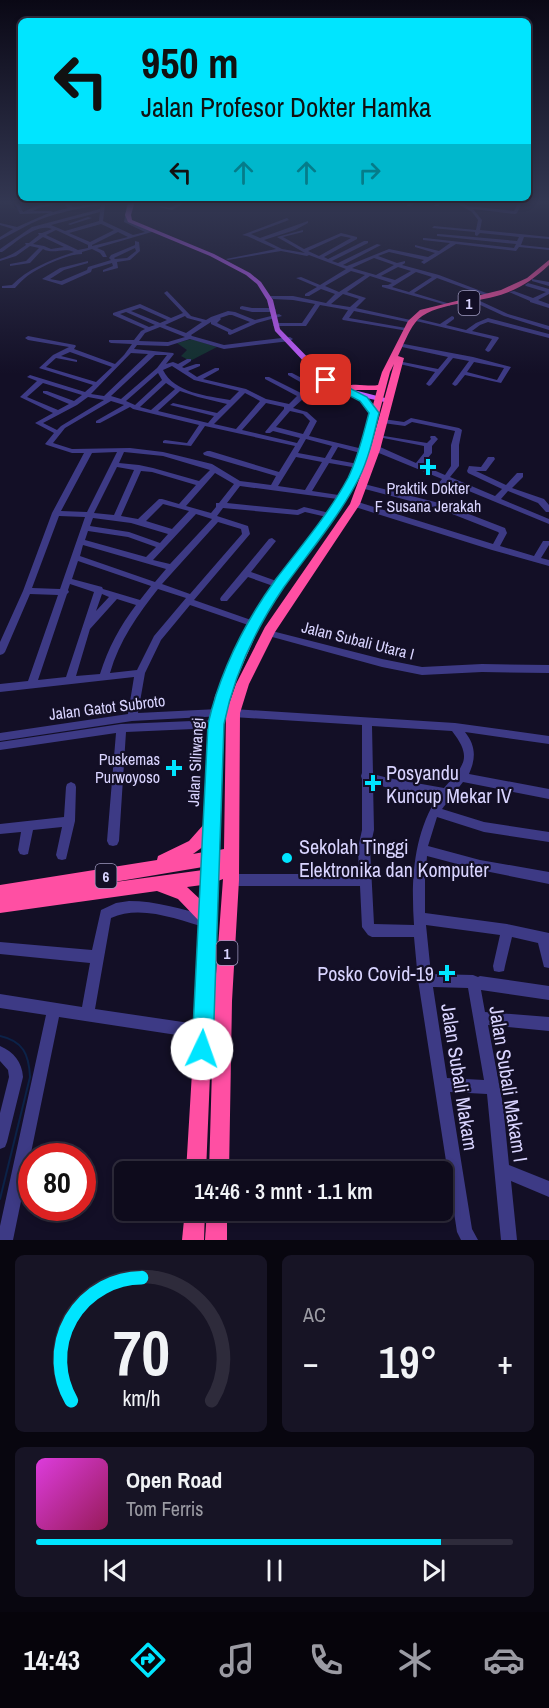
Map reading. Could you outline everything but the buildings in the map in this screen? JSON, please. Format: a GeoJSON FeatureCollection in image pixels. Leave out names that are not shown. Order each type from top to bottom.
{"type":"FeatureCollection","features":[{"type":"Feature","properties":{"kind":"highway","name":"1"},"geometry":{"type":"LineString","coordinates":[[219,1161],[223,1001],[231,868],[232,719],[238,695],[268,633],[355,504],[364,486],[377,449],[383,421],[381,387],[411,326],[427,310],[491,296],[523,282],[549,262]]}},
{"type":"Feature","properties":{"kind":"highway","name":"1"},"geometry":{"type":"LineString","coordinates":[[382,399],[411,326],[433,312],[512,292],[549,269]]}},
{"type":"Feature","properties":{"kind":"highway"},"geometry":{"type":"LineString","coordinates":[[352,391],[381,387]]}},
{"type":"Feature","properties":{"kind":"highway"},"geometry":{"type":"LineString","coordinates":[[352,391],[364,399],[374,413]]}},
{"type":"Feature","properties":{"kind":"highway","name":"Jalan Siliwangi"},"geometry":{"type":"LineString","coordinates":[[197,1161],[217,718],[222,696],[254,624],[279,585],[342,498],[364,452],[374,413],[382,399]]}},
{"type":"Feature","properties":{"kind":"highway"},"geometry":{"type":"LineString","coordinates":[[217,718],[232,719]]}},
{"type":"Feature","properties":{"kind":"highway"},"geometry":{"type":"LineString","coordinates":[[138,871],[172,858],[194,846],[213,825]]}},
{"type":"Feature","properties":{"kind":"highway","name":"6"},"geometry":{"type":"LineString","coordinates":[[0,893],[212,858],[231,868]]}},
{"type":"Feature","properties":{"kind":"highway","name":"6"},"geometry":{"type":"LineString","coordinates":[[0,905],[211,876],[231,868]]}},
{"type":"Feature","properties":{"kind":"highway","name":"6"},"geometry":{"type":"LineString","coordinates":[[154,884],[170,887],[183,893],[209,921]]}},
{"type":"Feature","properties":{"kind":"highway"},"geometry":{"type":"LineString","coordinates":[[193,1240],[194,1221]]}},
{"type":"Feature","properties":{"kind":"highway"},"geometry":{"type":"LineString","coordinates":[[216,1240],[217,1221]]}},
{"type":"Feature","properties":{"kind":"main road"},"geometry":{"type":"LineString","coordinates":[[219,259],[254,277],[267,293],[287,340],[329,379],[352,391],[382,399]]}},
{"type":"Feature","properties":{"kind":"main road"},"geometry":{"type":"LineString","coordinates":[[228,259],[254,277],[273,297],[278,321]]}},
{"type":"Feature","properties":{"kind":"street"},"geometry":{"type":"LineString","coordinates":[[11,262],[14,259]]}},
{"type":"Feature","properties":{"kind":"street"},"geometry":{"type":"LineString","coordinates":[[11,262],[30,259]]}},
{"type":"Feature","properties":{"kind":"street"},"geometry":{"type":"LineString","coordinates":[[4,287],[13,287],[17,280],[27,272],[63,259]]}},
{"type":"Feature","properties":{"kind":"street"},"geometry":{"type":"LineString","coordinates":[[84,259],[90,268]]}},
{"type":"Feature","properties":{"kind":"street"},"geometry":{"type":"LineString","coordinates":[[105,271],[116,267],[112,259]]}},
{"type":"Feature","properties":{"kind":"street"},"geometry":{"type":"LineString","coordinates":[[86,262],[63,269],[45,279],[62,284],[89,271],[90,268],[123,259]]}},
{"type":"Feature","properties":{"kind":"street"},"geometry":{"type":"LineString","coordinates":[[322,259],[348,268],[367,259]]}},
{"type":"Feature","properties":{"kind":"street"},"geometry":{"type":"LineString","coordinates":[[328,261],[332,259]]}},
{"type":"Feature","properties":{"kind":"street"},"geometry":{"type":"LineString","coordinates":[[338,265],[351,259]]}},
{"type":"Feature","properties":{"kind":"street"},"geometry":{"type":"LineString","coordinates":[[383,259],[401,263],[491,296]]}},
{"type":"Feature","properties":{"kind":"street"},"geometry":{"type":"LineString","coordinates":[[388,287],[416,270],[428,259]]}},
{"type":"Feature","properties":{"kind":"street"},"geometry":{"type":"LineString","coordinates":[[364,264],[387,260]]}},
{"type":"Feature","properties":{"kind":"street"},"geometry":{"type":"LineString","coordinates":[[11,262],[27,272]]}},
{"type":"Feature","properties":{"kind":"street"},"geometry":{"type":"LineString","coordinates":[[376,277],[401,263]]}},
{"type":"Feature","properties":{"kind":"street"},"geometry":{"type":"LineString","coordinates":[[307,295],[350,269],[395,282]]}},
{"type":"Feature","properties":{"kind":"street"},"geometry":{"type":"LineString","coordinates":[[410,293],[450,273]]}},
{"type":"Feature","properties":{"kind":"street"},"geometry":{"type":"LineString","coordinates":[[327,305],[368,275]]}},
{"type":"Feature","properties":{"kind":"street"},"geometry":{"type":"LineString","coordinates":[[298,278],[318,287],[363,298],[345,319],[375,325],[441,326],[495,337],[488,350]]}},
{"type":"Feature","properties":{"kind":"street"},"geometry":{"type":"LineString","coordinates":[[321,279],[328,281]]}},
{"type":"Feature","properties":{"kind":"street"},"geometry":{"type":"LineString","coordinates":[[362,279],[447,305]]}},
{"type":"Feature","properties":{"kind":"street"},"geometry":{"type":"LineString","coordinates":[[533,281],[549,283]]}},
{"type":"Feature","properties":{"kind":"street"},"geometry":{"type":"LineString","coordinates":[[530,302],[549,291],[533,281]]}},
{"type":"Feature","properties":{"kind":"street"},"geometry":{"type":"LineString","coordinates":[[512,292],[530,302],[549,306]]}},
{"type":"Feature","properties":{"kind":"street"},"geometry":{"type":"LineString","coordinates":[[167,293],[189,316],[231,332],[255,322],[278,321],[304,325],[318,303]]}},
{"type":"Feature","properties":{"kind":"street"},"geometry":{"type":"LineString","coordinates":[[273,297],[318,303],[382,316],[411,326]]}},
{"type":"Feature","properties":{"kind":"street"},"geometry":{"type":"LineString","coordinates":[[128,301],[171,320]]}},
{"type":"Feature","properties":{"kind":"street"},"geometry":{"type":"LineString","coordinates":[[478,302],[533,326],[549,328]]}},
{"type":"Feature","properties":{"kind":"street"},"geometry":{"type":"LineString","coordinates":[[140,306],[115,314],[147,328]]}},
{"type":"Feature","properties":{"kind":"street"},"geometry":{"type":"LineString","coordinates":[[242,308],[273,309]]}},
{"type":"Feature","properties":{"kind":"street"},"geometry":{"type":"LineString","coordinates":[[125,310],[189,336],[224,347],[287,340]]}},
{"type":"Feature","properties":{"kind":"street"},"geometry":{"type":"LineString","coordinates":[[302,310],[313,311]]}},
{"type":"Feature","properties":{"kind":"street"},"geometry":{"type":"LineString","coordinates":[[111,340],[168,344],[189,336],[220,315],[234,314],[255,322]]}},
{"type":"Feature","properties":{"kind":"street"},"geometry":{"type":"LineString","coordinates":[[234,314],[213,322],[239,337]]}},
{"type":"Feature","properties":{"kind":"street"},"geometry":{"type":"LineString","coordinates":[[478,315],[488,320],[549,336]]}},
{"type":"Feature","properties":{"kind":"street"},"geometry":{"type":"LineString","coordinates":[[498,322],[506,315]]}},
{"type":"Feature","properties":{"kind":"street"},"geometry":{"type":"LineString","coordinates":[[57,432],[38,424],[87,395],[130,351],[147,328],[189,316]]}},
{"type":"Feature","properties":{"kind":"street"},"geometry":{"type":"LineString","coordinates":[[173,329],[189,316]]}},
{"type":"Feature","properties":{"kind":"street"},"geometry":{"type":"LineString","coordinates":[[375,325],[382,316]]}},
{"type":"Feature","properties":{"kind":"street"},"geometry":{"type":"LineString","coordinates":[[441,326],[452,318]]}},
{"type":"Feature","properties":{"kind":"street"},"geometry":{"type":"LineString","coordinates":[[467,332],[488,320]]}},
{"type":"Feature","properties":{"kind":"street"},"geometry":{"type":"LineString","coordinates":[[28,338],[73,346],[70,350]]}},
{"type":"Feature","properties":{"kind":"street"},"geometry":{"type":"LineString","coordinates":[[152,343],[150,352],[108,398],[57,432],[49,444],[68,451],[122,450],[163,454],[215,469],[238,483],[342,498]]}},
{"type":"Feature","properties":{"kind":"street"},"geometry":{"type":"LineString","coordinates":[[129,405],[159,369],[167,354],[168,344]]}},
{"type":"Feature","properties":{"kind":"street"},"geometry":{"type":"LineString","coordinates":[[404,346],[508,367],[499,382],[464,373]]}},
{"type":"Feature","properties":{"kind":"street"},"geometry":{"type":"LineString","coordinates":[[97,384],[42,368],[55,356],[70,350],[116,366]]}},
{"type":"Feature","properties":{"kind":"street"},"geometry":{"type":"LineString","coordinates":[[130,351],[167,354]]}},
{"type":"Feature","properties":{"kind":"street"},"geometry":{"type":"LineString","coordinates":[[429,384],[452,355]]}},
{"type":"Feature","properties":{"kind":"street"},"geometry":{"type":"LineString","coordinates":[[55,356],[75,361]]}},
{"type":"Feature","properties":{"kind":"street"},"geometry":{"type":"LineString","coordinates":[[455,384],[472,359]]}},
{"type":"Feature","properties":{"kind":"street"},"geometry":{"type":"LineString","coordinates":[[181,369],[189,360]]}},
{"type":"Feature","properties":{"kind":"street"},"geometry":{"type":"LineString","coordinates":[[398,363],[439,371]]}},
{"type":"Feature","properties":{"kind":"street"},"geometry":{"type":"LineString","coordinates":[[159,369],[171,364],[198,380],[244,390],[264,402],[288,407],[313,419],[314,422],[273,488]]}},
{"type":"Feature","properties":{"kind":"street"},"geometry":{"type":"LineString","coordinates":[[181,369],[198,365]]}},
{"type":"Feature","properties":{"kind":"street"},"geometry":{"type":"LineString","coordinates":[[159,369],[166,380],[180,389],[229,402]]}},
{"type":"Feature","properties":{"kind":"street"},"geometry":{"type":"LineString","coordinates":[[198,380],[217,369]]}},
{"type":"Feature","properties":{"kind":"street"},"geometry":{"type":"LineString","coordinates":[[290,374],[312,386]]}},
{"type":"Feature","properties":{"kind":"street"},"geometry":{"type":"LineString","coordinates":[[30,377],[153,412],[298,445]]}},
{"type":"Feature","properties":{"kind":"street"},"geometry":{"type":"LineString","coordinates":[[219,384],[228,378]]}},
{"type":"Feature","properties":{"kind":"street"},"geometry":{"type":"LineString","coordinates":[[267,378],[300,395]]}},
{"type":"Feature","properties":{"kind":"street"},"geometry":{"type":"LineString","coordinates":[[263,437],[300,395],[312,386],[329,379]]}},
{"type":"Feature","properties":{"kind":"street"},"geometry":{"type":"LineString","coordinates":[[98,422],[129,405],[166,380]]}},
{"type":"Feature","properties":{"kind":"street"},"geometry":{"type":"LineString","coordinates":[[42,381],[23,397],[57,412]]}},
{"type":"Feature","properties":{"kind":"street"},"geometry":{"type":"LineString","coordinates":[[153,412],[180,389]]}},
{"type":"Feature","properties":{"kind":"street"},"geometry":{"type":"LineString","coordinates":[[165,442],[189,445],[207,423],[244,390]]}},
{"type":"Feature","properties":{"kind":"street"},"geometry":{"type":"LineString","coordinates":[[45,392],[75,404]]}},
{"type":"Feature","properties":{"kind":"street"},"geometry":{"type":"LineString","coordinates":[[48,408],[64,400]]}},
{"type":"Feature","properties":{"kind":"street"},"geometry":{"type":"LineString","coordinates":[[238,431],[264,402]]}},
{"type":"Feature","properties":{"kind":"street"},"geometry":{"type":"LineString","coordinates":[[173,405],[217,415]]}},
{"type":"Feature","properties":{"kind":"street"},"geometry":{"type":"LineString","coordinates":[[383,421],[405,424],[411,420],[459,431],[455,445],[455,466],[438,489]]}},
{"type":"Feature","properties":{"kind":"street"},"geometry":{"type":"LineString","coordinates":[[272,428],[364,452]]}},
{"type":"Feature","properties":{"kind":"street"},"geometry":{"type":"LineString","coordinates":[[380,436],[429,445]]}},
{"type":"Feature","properties":{"kind":"street"},"geometry":{"type":"LineString","coordinates":[[417,467],[428,453],[429,445],[435,439],[433,437]]}},
{"type":"Feature","properties":{"kind":"street"},"geometry":{"type":"LineString","coordinates":[[307,493],[336,445]]}},
{"type":"Feature","properties":{"kind":"street"},"geometry":{"type":"LineString","coordinates":[[377,449],[549,522]]}},
{"type":"Feature","properties":{"kind":"street"},"geometry":{"type":"LineString","coordinates":[[32,684],[77,558],[90,514],[122,450]]}},
{"type":"Feature","properties":{"kind":"street"},"geometry":{"type":"LineString","coordinates":[[0,652],[27,591],[56,513],[89,451]]}},
{"type":"Feature","properties":{"kind":"street"},"geometry":{"type":"LineString","coordinates":[[207,453],[280,475]]}},
{"type":"Feature","properties":{"kind":"street"},"geometry":{"type":"LineString","coordinates":[[293,454],[358,466]]}},
{"type":"Feature","properties":{"kind":"street"},"geometry":{"type":"LineString","coordinates":[[491,459],[483,470],[473,467],[471,471],[506,488],[541,501],[549,510]]}},
{"type":"Feature","properties":{"kind":"street"},"geometry":{"type":"LineString","coordinates":[[115,465],[139,467],[200,484]]}},
{"type":"Feature","properties":{"kind":"street"},"geometry":{"type":"LineString","coordinates":[[117,516],[139,467]]}},
{"type":"Feature","properties":{"kind":"street"},"geometry":{"type":"LineString","coordinates":[[181,506],[215,469]]}},
{"type":"Feature","properties":{"kind":"street"},"geometry":{"type":"LineString","coordinates":[[496,500],[520,475]]}},
{"type":"Feature","properties":{"kind":"street"},"geometry":{"type":"LineString","coordinates":[[104,676],[114,645],[142,604],[214,517],[219,505],[238,483]]}},
{"type":"Feature","properties":{"kind":"street"},"geometry":{"type":"LineString","coordinates":[[364,486],[440,506],[502,530],[503,533],[495,548]]}},
{"type":"Feature","properties":{"kind":"street"},"geometry":{"type":"LineString","coordinates":[[132,717],[140,673],[157,638],[246,534],[245,528],[162,501],[141,521]]}},
{"type":"Feature","properties":{"kind":"street"},"geometry":{"type":"LineString","coordinates":[[355,504],[495,548],[549,562]]}},
{"type":"Feature","properties":{"kind":"street"},"geometry":{"type":"LineString","coordinates":[[219,505],[298,513],[304,509],[331,516]]}},
{"type":"Feature","properties":{"kind":"street"},"geometry":{"type":"LineString","coordinates":[[148,560],[195,510]]}},
{"type":"Feature","properties":{"kind":"street"},"geometry":{"type":"LineString","coordinates":[[56,513],[117,516],[141,521],[174,533]]}},
{"type":"Feature","properties":{"kind":"street"},"geometry":{"type":"LineString","coordinates":[[86,528],[129,535],[161,546]]}},
{"type":"Feature","properties":{"kind":"street"},"geometry":{"type":"LineString","coordinates":[[224,598],[272,541]]}},
{"type":"Feature","properties":{"kind":"street"},"geometry":{"type":"LineString","coordinates":[[81,542],[173,568]]}},
{"type":"Feature","properties":{"kind":"street"},"geometry":{"type":"LineString","coordinates":[[536,559],[546,543]]}},
{"type":"Feature","properties":{"kind":"street"},"geometry":{"type":"LineString","coordinates":[[77,558],[159,585],[254,624]]}},
{"type":"Feature","properties":{"kind":"street"},"geometry":{"type":"LineString","coordinates":[[246,573],[279,585]]}},
{"type":"Feature","properties":{"kind":"street"},"geometry":{"type":"LineString","coordinates":[[69,580],[142,604]]}},
{"type":"Feature","properties":{"kind":"street"},"geometry":{"type":"LineString","coordinates":[[70,680],[99,589]]}},
{"type":"Feature","properties":{"kind":"street"},"geometry":{"type":"LineString","coordinates":[[27,591],[65,592]]}},
{"type":"Feature","properties":{"kind":"street"},"geometry":{"type":"LineString","coordinates":[[86,628],[116,595]]}},
{"type":"Feature","properties":{"kind":"street","name":"Jalan Subali Utara I"},"geometry":{"type":"LineString","coordinates":[[268,633],[414,670],[549,669]]}},
{"type":"Feature","properties":{"kind":"street"},"geometry":{"type":"LineString","coordinates":[[0,688],[140,673]]}},
{"type":"Feature","properties":{"kind":"street","name":"Jalan Gatot Subroto"},"geometry":{"type":"LineString","coordinates":[[0,737],[132,717],[217,718]]}},
{"type":"Feature","properties":{"kind":"street","name":"Jalan Gatot Subroto"},"geometry":{"type":"LineString","coordinates":[[0,746],[121,728],[217,718]]}},
{"type":"Feature","properties":{"kind":"street"},"geometry":{"type":"LineString","coordinates":[[232,719],[367,721],[455,727],[549,740]]}},
{"type":"Feature","properties":{"kind":"street"},"geometry":{"type":"LineString","coordinates":[[367,721],[368,830],[364,848],[369,929],[419,925],[507,930],[546,938],[549,962]]}},
{"type":"Feature","properties":{"kind":"street"},"geometry":{"type":"LineString","coordinates":[[455,727],[466,740],[470,752],[463,777],[549,794]]}},
{"type":"Feature","properties":{"kind":"street"},"geometry":{"type":"LineString","coordinates":[[114,839],[121,728]]}},
{"type":"Feature","properties":{"kind":"street"},"geometry":{"type":"LineString","coordinates":[[366,776],[388,783],[446,793]]}},
{"type":"Feature","properties":{"kind":"street","name":"Jalan Subali Makam"},"geometry":{"type":"LineString","coordinates":[[463,777],[446,793],[434,811],[422,849],[419,925],[441,1085],[465,1232],[470,1240]]}},
{"type":"Feature","properties":{"kind":"street"},"geometry":{"type":"LineString","coordinates":[[62,855],[69,821],[71,787]]}},
{"type":"Feature","properties":{"kind":"street"},"geometry":{"type":"LineString","coordinates":[[434,811],[484,827],[549,837]]}},
{"type":"Feature","properties":{"kind":"street"},"geometry":{"type":"LineString","coordinates":[[0,829],[69,821]]}},
{"type":"Feature","properties":{"kind":"street"},"geometry":{"type":"LineString","coordinates":[[24,850],[28,825]]}},
{"type":"Feature","properties":{"kind":"street"},"geometry":{"type":"LineString","coordinates":[[422,849],[463,861],[549,878]]}},
{"type":"Feature","properties":{"kind":"street"},"geometry":{"type":"LineString","coordinates":[[231,868],[365,880]]}},
{"type":"Feature","properties":{"kind":"street"},"geometry":{"type":"LineString","coordinates":[[88,1013],[103,917],[118,908],[157,907],[168,912],[209,921]]}},
{"type":"Feature","properties":{"kind":"street"},"geometry":{"type":"LineString","coordinates":[[499,966],[507,930]]}},
{"type":"Feature","properties":{"kind":"street"},"geometry":{"type":"LineString","coordinates":[[0,948],[98,957]]}},
{"type":"Feature","properties":{"kind":"street","name":"Jalan Subali Makam I"},"geometry":{"type":"LineString","coordinates":[[425,980],[473,982],[504,1170],[509,1240]]}},
{"type":"Feature","properties":{"kind":"street"},"geometry":{"type":"LineString","coordinates":[[480,983],[549,993]]}},
{"type":"Feature","properties":{"kind":"street"},"geometry":{"type":"LineString","coordinates":[[0,1001],[203,1032]]}},
{"type":"Feature","properties":{"kind":"street"},"geometry":{"type":"LineString","coordinates":[[6,1240],[54,1009]]}},
{"type":"Feature","properties":{"kind":"street"},"geometry":{"type":"LineString","coordinates":[[480,1018],[549,1024]]}},
{"type":"Feature","properties":{"kind":"street"},"geometry":{"type":"LineString","coordinates":[[0,1053],[11,1060],[16,1069],[16,1077],[0,1142]]}},
{"type":"Feature","properties":{"kind":"street"},"geometry":{"type":"LineString","coordinates":[[441,1085],[492,1087]]}},
{"type":"Feature","properties":{"kind":"street"},"geometry":{"type":"LineString","coordinates":[[504,1170],[549,1189]]}},
{"type":"Feature","properties":{"kind":"green space"},"geometry":{"type":"Polygon","coordinates":[[[192,339],[217,347],[190,361],[181,356],[187,350],[177,343],[192,339]]]}},
{"type":"Feature","properties":{"kind":"waterway"},"geometry":{"type":"LineString","coordinates":[[0,1036],[14,1041],[23,1050],[28,1062],[30,1077],[0,1199]]}},
{"type":"Feature","properties":{"kind":"place","name":"Praktik Dokter F Susana Jerakah"},"geometry":{"type":"Point","coordinates":[428,467]}},
{"type":"Feature","properties":{"kind":"place","name":"Puskemas Purwoyoso"},"geometry":{"type":"Point","coordinates":[174,768]}},
{"type":"Feature","properties":{"kind":"place","name":"Posyandu Kuncup Mekar IV"},"geometry":{"type":"Point","coordinates":[373,783]}},
{"type":"Feature","properties":{"kind":"place","name":"Sekolah Tinggi Elektronika dan Komputer"},"geometry":{"type":"Point","coordinates":[287,858]}},
{"type":"Feature","properties":{"kind":"place","name":"Posko Covid-19"},"geometry":{"type":"Point","coordinates":[447,973]}},
{"type":"Feature","properties":{"kind":"route"},"geometry":{"type":"LineString","coordinates":[[202,1049],[216,724],[222,696],[254,624],[279,585],[331,516],[354,477],[364,452],[374,413],[364,399],[326,380]]}}]}
